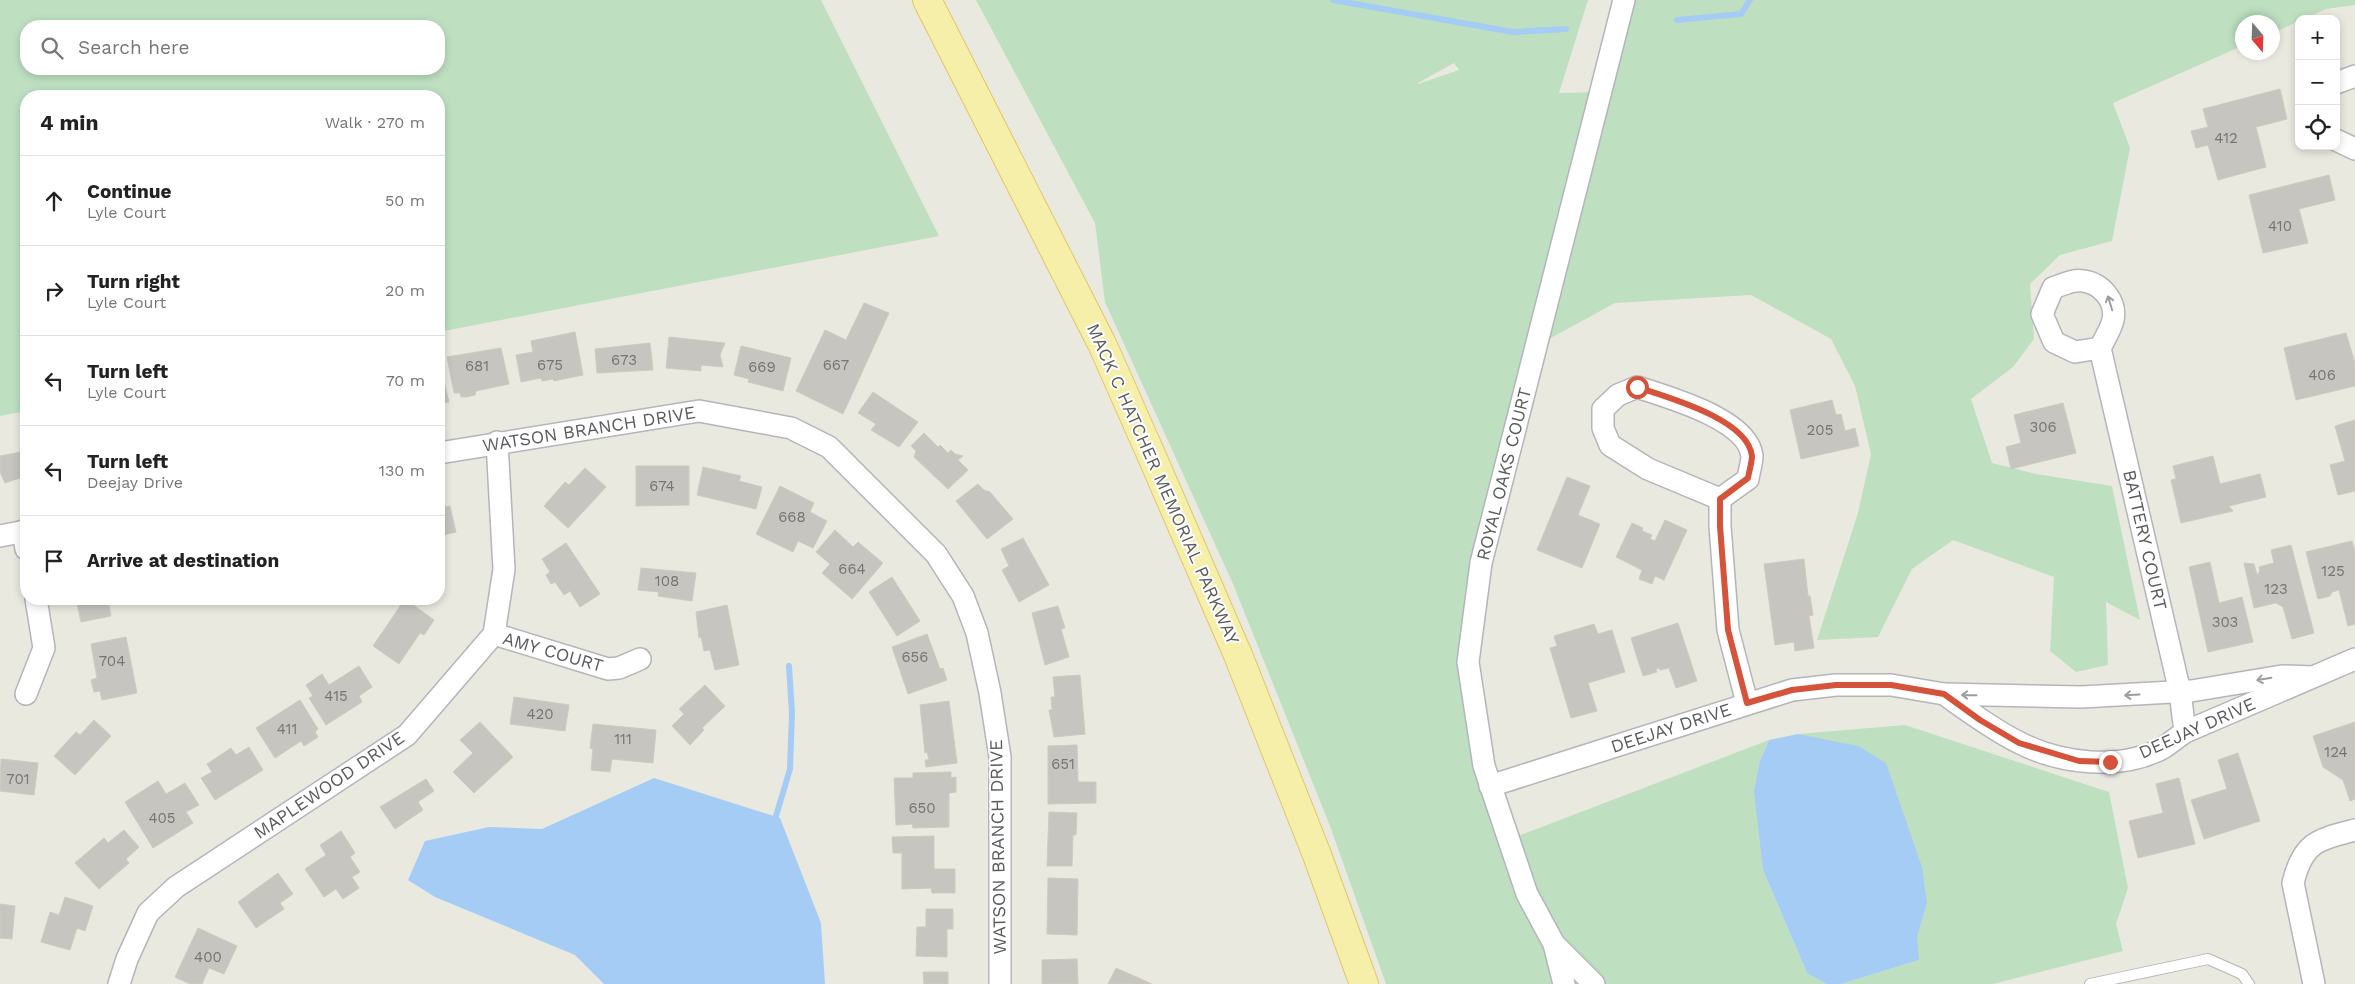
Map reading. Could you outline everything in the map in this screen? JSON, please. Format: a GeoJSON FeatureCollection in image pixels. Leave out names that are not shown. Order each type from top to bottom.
{"type":"FeatureCollection","features":[{"type":"Feature","properties":{"kind":"main road","name":"MACK C HATCHER MEMORIAL PARKWAY"},"geometry":{"type":"LineString","coordinates":[[928,2],[1081,302],[1149,450],[1238,655],[1317,854],[1364,984]]}},
{"type":"Feature","properties":{"kind":"street","name":"ROYAL OAKS COURT"},"geometry":{"type":"LineString","coordinates":[[1564,984],[1554,944],[1527,894],[1490,786],[1482,757],[1468,662],[1481,563],[1624,0]]}},
{"type":"Feature","properties":{"kind":"street"},"geometry":{"type":"LineString","coordinates":[[2340,82],[2355,76]]}},
{"type":"Feature","properties":{"kind":"street"},"geometry":{"type":"LineString","coordinates":[[2340,142],[2355,149]]}},
{"type":"Feature","properties":{"kind":"street","name":"BATTERY COURT"},"geometry":{"type":"LineString","coordinates":[[2100,348],[2180,692],[2185,732]]}},
{"type":"Feature","properties":{"kind":"street"},"geometry":{"type":"LineString","coordinates":[[1637,387],[1692,406],[1739,432],[1752,455],[1748,478],[1720,499],[1648,469],[1610,445],[1603,428],[1602,409],[1618,394],[1637,387]]}},
{"type":"Feature","properties":{"kind":"street","name":"WATSON BRANCH DRIVE"},"geometry":{"type":"LineString","coordinates":[[445,452],[699,411],[791,428],[829,447],[936,554],[963,596],[977,633],[995,720],[1000,757],[1000,984]]}},
{"type":"Feature","properties":{"kind":"street"},"geometry":{"type":"LineString","coordinates":[[494,634],[504,569],[497,442]]}},
{"type":"Feature","properties":{"kind":"street"},"geometry":{"type":"LineString","coordinates":[[1720,499],[1720,526],[1728,630],[1747,703]]}},
{"type":"Feature","properties":{"kind":"street"},"geometry":{"type":"LineString","coordinates":[[0,536],[20,537]]}},
{"type":"Feature","properties":{"kind":"street"},"geometry":{"type":"LineString","coordinates":[[26,694],[44,648],[37,605]]}},
{"type":"Feature","properties":{"kind":"street","name":"AMY COURT"},"geometry":{"type":"LineString","coordinates":[[494,634],[608,669],[618,668],[640,659]]}},
{"type":"Feature","properties":{"kind":"street","name":"MAPLEWOOD DRIVE"},"geometry":{"type":"LineString","coordinates":[[119,984],[127,959],[148,913],[169,893],[210,863],[407,735],[494,634]]}},
{"type":"Feature","properties":{"kind":"street","name":"DEEJAY DRIVE"},"geometry":{"type":"LineString","coordinates":[[1944,694],[1980,720],[2019,743],[2079,761],[2110,762],[2137,757],[2162,748],[2185,732],[2355,659]]}},
{"type":"Feature","properties":{"kind":"street","name":"DEEJAY DRIVE"},"geometry":{"type":"LineString","coordinates":[[1490,786],[1792,690],[1836,685],[1891,685],[1944,694],[2081,697],[2180,692],[2282,676],[2313,677]]}},
{"type":"Feature","properties":{"kind":"street"},"geometry":{"type":"LineString","coordinates":[[2314,984],[2293,883],[2294,876],[2302,856],[2322,839],[2355,830]]}},
{"type":"Feature","properties":{"kind":"street","name":"ROYAL OAKS COURT"},"geometry":{"type":"LineString","coordinates":[[1554,944],[1594,984]]}},
{"type":"Feature","properties":{"kind":"lane"},"geometry":{"type":"LineString","coordinates":[[2090,984],[2208,959],[2242,974],[2249,984]]}},
{"type":"Feature","properties":{"kind":"green space"},"geometry":{"type":"Polygon","coordinates":[[[0,0],[821,0],[939,236],[445,331],[445,90],[20,90],[20,412],[0,416],[0,0]]]}},
{"type":"Feature","properties":{"kind":"green space"},"geometry":{"type":"Polygon","coordinates":[[[976,0],[1588,0],[1559,93],[1600,92],[1624,0],[2355,0],[2355,5],[2326,9],[2313,15],[2295,15],[2295,23],[2280,30],[2280,15],[2235,15],[2235,49],[2113,103],[2130,148],[2112,241],[2060,255],[2030,284],[2034,339],[2013,367],[1971,399],[1992,463],[2036,474],[2112,486],[2140,620],[2106,602],[2108,665],[2076,672],[2050,651],[2054,577],[1953,540],[1912,569],[1878,637],[1817,640],[1858,513],[1871,454],[1855,386],[1831,339],[1751,295],[1615,303],[1536,346],[1468,662],[1508,840],[1769,740],[1760,761],[1763,870],[1807,973],[1826,984],[1386,984],[1330,826],[1233,584],[1105,302],[1095,223],[976,0]],[[1454,63],[1418,84],[1459,70],[1454,63]]]}},
{"type":"Feature","properties":{"kind":"green space"},"geometry":{"type":"Polygon","coordinates":[[[1905,725],[2109,792],[2128,888],[2116,924],[2123,951],[1993,984],[1841,984],[1919,960],[1916,937],[1927,903],[1823,740],[1798,734],[1905,725]]]}},
{"type":"Feature","properties":{"kind":"water"},"geometry":{"type":"Polygon","coordinates":[[[1798,734],[1858,746],[1886,763],[1922,867],[1927,903],[1917,937],[1919,960],[1841,984],[1826,984],[1807,973],[1763,870],[1754,791],[1760,761],[1769,740],[1798,734]]]}},
{"type":"Feature","properties":{"kind":"water"},"geometry":{"type":"Polygon","coordinates":[[[654,778],[780,818],[821,923],[825,984],[604,984],[575,955],[435,897],[408,880],[425,841],[489,827],[542,829],[654,778]]]}},
{"type":"Feature","properties":{"kind":"building"},"geometry":{"type":"Polygon","coordinates":[[[2280,89],[2287,119],[2256,127],[2266,167],[2218,180],[2208,145],[2196,148],[2191,131],[2208,127],[2203,109],[2280,89]]]}},
{"type":"Feature","properties":{"kind":"building"},"geometry":{"type":"Polygon","coordinates":[[[2329,175],[2335,200],[2299,209],[2308,243],[2263,253],[2249,195],[2329,175]]]}},
{"type":"Feature","properties":{"kind":"building"},"geometry":{"type":"Polygon","coordinates":[[[864,303],[889,313],[843,414],[796,391],[825,330],[846,340],[864,303]]]}},
{"type":"Feature","properties":{"kind":"building"},"geometry":{"type":"Polygon","coordinates":[[[575,332],[583,375],[554,381],[553,379],[542,381],[541,378],[521,382],[516,355],[533,352],[531,341],[575,332]]]}},
{"type":"Feature","properties":{"kind":"building"},"geometry":{"type":"Polygon","coordinates":[[[2346,333],[2355,363],[2355,386],[2296,400],[2284,348],[2346,333]]]}},
{"type":"Feature","properties":{"kind":"building"},"geometry":{"type":"Polygon","coordinates":[[[669,337],[725,343],[720,355],[723,367],[701,365],[701,371],[666,368],[669,337]]]}},
{"type":"Feature","properties":{"kind":"building"},"geometry":{"type":"Polygon","coordinates":[[[650,343],[653,370],[597,373],[595,349],[650,343]]]}},
{"type":"Feature","properties":{"kind":"building"},"geometry":{"type":"Polygon","coordinates":[[[741,346],[791,358],[783,391],[748,382],[749,379],[734,375],[741,346]]]}},
{"type":"Feature","properties":{"kind":"building"},"geometry":{"type":"Polygon","coordinates":[[[501,348],[509,384],[476,391],[475,395],[466,397],[461,397],[460,393],[454,393],[447,357],[501,348]]]}},
{"type":"Feature","properties":{"kind":"building"},"geometry":{"type":"Polygon","coordinates":[[[445,386],[449,402],[445,403],[445,386]]]}},
{"type":"Feature","properties":{"kind":"building"},"geometry":{"type":"Polygon","coordinates":[[[873,392],[918,422],[899,447],[871,430],[876,424],[858,413],[873,392]]]}},
{"type":"Feature","properties":{"kind":"building"},"geometry":{"type":"Polygon","coordinates":[[[1832,400],[1836,415],[1841,414],[1845,431],[1855,428],[1859,446],[1801,459],[1790,410],[1832,400]]]}},
{"type":"Feature","properties":{"kind":"building"},"geometry":{"type":"Polygon","coordinates":[[[2063,403],[2076,453],[2011,469],[2006,447],[2021,443],[2014,415],[2063,403]]]}},
{"type":"Feature","properties":{"kind":"building"},"geometry":{"type":"Polygon","coordinates":[[[2355,420],[2355,491],[2338,495],[2330,465],[2345,461],[2335,426],[2355,420]]]}},
{"type":"Feature","properties":{"kind":"building"},"geometry":{"type":"Polygon","coordinates":[[[924,433],[938,447],[940,445],[948,453],[951,450],[955,454],[963,456],[958,460],[968,470],[948,489],[914,457],[916,451],[911,446],[924,433]]]}},
{"type":"Feature","properties":{"kind":"building"},"geometry":{"type":"Polygon","coordinates":[[[20,452],[20,478],[5,483],[0,472],[0,456],[20,452]]]}},
{"type":"Feature","properties":{"kind":"building"},"geometry":{"type":"Polygon","coordinates":[[[2213,456],[2220,484],[2260,474],[2266,497],[2229,506],[2233,511],[2181,523],[2171,480],[2176,479],[2173,466],[2213,456]]]}},
{"type":"Feature","properties":{"kind":"building"},"geometry":{"type":"Polygon","coordinates":[[[636,466],[689,466],[689,505],[636,506],[636,466]]]}},
{"type":"Feature","properties":{"kind":"building"},"geometry":{"type":"Polygon","coordinates":[[[703,467],[741,476],[739,481],[762,487],[756,509],[697,495],[703,467]]]}},
{"type":"Feature","properties":{"kind":"building"},"geometry":{"type":"Polygon","coordinates":[[[585,468],[606,487],[568,528],[544,506],[565,482],[569,485],[585,468]]]}},
{"type":"Feature","properties":{"kind":"building"},"geometry":{"type":"Polygon","coordinates":[[[1567,477],[1590,486],[1578,515],[1600,524],[1582,568],[1537,550],[1567,477]]]}},
{"type":"Feature","properties":{"kind":"building"},"geometry":{"type":"Polygon","coordinates":[[[978,484],[984,490],[990,492],[1013,519],[987,539],[956,501],[978,484]]]}},
{"type":"Feature","properties":{"kind":"building"},"geometry":{"type":"Polygon","coordinates":[[[780,486],[814,503],[810,512],[827,521],[813,548],[798,541],[793,552],[756,534],[780,486]]]}},
{"type":"Feature","properties":{"kind":"building"},"geometry":{"type":"Polygon","coordinates":[[[450,506],[456,532],[445,535],[445,507],[450,506]]]}},
{"type":"Feature","properties":{"kind":"building"},"geometry":{"type":"Polygon","coordinates":[[[1665,520],[1687,530],[1664,580],[1655,576],[1652,584],[1639,579],[1642,570],[1616,557],[1632,523],[1643,528],[1642,531],[1652,535],[1650,539],[1655,541],[1665,520]]]}},
{"type":"Feature","properties":{"kind":"building"},"geometry":{"type":"Polygon","coordinates":[[[835,530],[853,547],[858,542],[883,563],[852,599],[822,573],[830,564],[816,552],[835,530]]]}},
{"type":"Feature","properties":{"kind":"building"},"geometry":{"type":"Polygon","coordinates":[[[1023,538],[1049,585],[1019,602],[1002,570],[1009,566],[1001,549],[1023,538]]]}},
{"type":"Feature","properties":{"kind":"building"},"geometry":{"type":"Polygon","coordinates":[[[2352,541],[2355,551],[2355,624],[2348,626],[2339,590],[2332,592],[2330,596],[2318,599],[2306,552],[2352,541]]]}},
{"type":"Feature","properties":{"kind":"building"},"geometry":{"type":"Polygon","coordinates":[[[566,543],[600,594],[580,607],[570,591],[564,595],[555,582],[551,584],[546,575],[550,572],[542,559],[566,543]]]}},
{"type":"Feature","properties":{"kind":"building"},"geometry":{"type":"Polygon","coordinates":[[[2291,545],[2314,633],[2292,639],[2283,607],[2276,603],[2254,608],[2244,563],[2254,564],[2257,575],[2260,571],[2259,567],[2274,563],[2271,550],[2291,545]]]}},
{"type":"Feature","properties":{"kind":"building"},"geometry":{"type":"Polygon","coordinates":[[[1804,559],[1808,596],[1810,596],[1813,615],[1809,616],[1814,648],[1795,651],[1794,642],[1775,645],[1764,564],[1804,559]]]}},
{"type":"Feature","properties":{"kind":"building"},"geometry":{"type":"Polygon","coordinates":[[[2210,562],[2219,603],[2242,597],[2253,642],[2208,652],[2189,567],[2210,562]]]}},
{"type":"Feature","properties":{"kind":"building"},"geometry":{"type":"Polygon","coordinates":[[[641,568],[696,573],[692,601],[658,596],[659,592],[638,590],[641,568]]]}},
{"type":"Feature","properties":{"kind":"building"},"geometry":{"type":"Polygon","coordinates":[[[892,577],[920,621],[897,636],[869,592],[892,577]]]}},
{"type":"Feature","properties":{"kind":"building"},"geometry":{"type":"Polygon","coordinates":[[[77,605],[109,605],[111,616],[81,622],[77,605]]]}},
{"type":"Feature","properties":{"kind":"building"},"geometry":{"type":"Polygon","coordinates":[[[401,605],[413,605],[434,620],[424,635],[420,633],[399,664],[373,646],[401,605]]]}},
{"type":"Feature","properties":{"kind":"building"},"geometry":{"type":"Polygon","coordinates":[[[727,605],[739,665],[715,670],[710,650],[704,651],[701,637],[699,638],[696,612],[727,605]]]}},
{"type":"Feature","properties":{"kind":"building"},"geometry":{"type":"Polygon","coordinates":[[[1058,606],[1065,628],[1061,629],[1069,657],[1045,665],[1032,613],[1058,606]]]}},
{"type":"Feature","properties":{"kind":"building"},"geometry":{"type":"Polygon","coordinates":[[[1678,623],[1697,681],[1676,688],[1669,668],[1660,670],[1659,668],[1656,669],[1657,672],[1643,676],[1631,638],[1678,623]]]}},
{"type":"Feature","properties":{"kind":"building"},"geometry":{"type":"Polygon","coordinates":[[[1594,624],[1598,634],[1612,630],[1625,672],[1588,683],[1597,711],[1571,718],[1550,648],[1557,646],[1554,636],[1594,624]]]}},
{"type":"Feature","properties":{"kind":"building"},"geometry":{"type":"Polygon","coordinates":[[[927,634],[940,669],[943,668],[947,680],[908,694],[892,647],[927,634]]]}},
{"type":"Feature","properties":{"kind":"building"},"geometry":{"type":"Polygon","coordinates":[[[126,637],[137,693],[102,700],[100,691],[94,692],[91,680],[97,678],[91,644],[126,637]]]}},
{"type":"Feature","properties":{"kind":"building"},"geometry":{"type":"Polygon","coordinates":[[[359,666],[372,687],[359,696],[362,702],[326,725],[309,698],[313,696],[306,685],[322,674],[329,685],[359,666]]]}},
{"type":"Feature","properties":{"kind":"building"},"geometry":{"type":"Polygon","coordinates":[[[1080,675],[1085,734],[1054,737],[1049,710],[1052,710],[1051,697],[1055,697],[1053,677],[1080,675]]]}},
{"type":"Feature","properties":{"kind":"building"},"geometry":{"type":"Polygon","coordinates":[[[705,685],[725,706],[702,728],[704,730],[690,745],[672,726],[684,714],[679,709],[705,685]]]}},
{"type":"Feature","properties":{"kind":"building"},"geometry":{"type":"Polygon","coordinates":[[[514,697],[569,705],[565,731],[510,724],[514,697]]]}},
{"type":"Feature","properties":{"kind":"building"},"geometry":{"type":"Polygon","coordinates":[[[300,700],[318,729],[315,732],[318,737],[304,746],[301,741],[275,758],[256,728],[300,700]]]}},
{"type":"Feature","properties":{"kind":"building"},"geometry":{"type":"Polygon","coordinates":[[[949,701],[957,763],[926,767],[925,760],[929,760],[927,752],[925,753],[920,705],[949,701]]]}},
{"type":"Feature","properties":{"kind":"building"},"geometry":{"type":"Polygon","coordinates":[[[94,720],[111,736],[75,775],[54,756],[76,732],[80,735],[94,720]]]}},
{"type":"Feature","properties":{"kind":"building"},"geometry":{"type":"Polygon","coordinates":[[[480,722],[513,757],[474,793],[453,772],[473,753],[460,740],[480,722]]]}},
{"type":"Feature","properties":{"kind":"building"},"geometry":{"type":"Polygon","coordinates":[[[2355,722],[2355,799],[2350,801],[2343,780],[2323,767],[2313,736],[2355,722]]]}},
{"type":"Feature","properties":{"kind":"building"},"geometry":{"type":"Polygon","coordinates":[[[593,724],[656,730],[653,763],[612,759],[610,772],[591,770],[593,749],[590,748],[593,724]]]}},
{"type":"Feature","properties":{"kind":"building"},"geometry":{"type":"Polygon","coordinates":[[[1077,745],[1078,782],[1096,782],[1096,803],[1048,804],[1048,746],[1077,745]]]}},
{"type":"Feature","properties":{"kind":"building"},"geometry":{"type":"Polygon","coordinates":[[[249,747],[263,770],[215,800],[201,778],[212,772],[207,764],[231,748],[236,755],[249,747]]]}},
{"type":"Feature","properties":{"kind":"building"},"geometry":{"type":"Polygon","coordinates":[[[2238,753],[2260,821],[2204,839],[2191,800],[2227,789],[2218,760],[2238,753]]]}},
{"type":"Feature","properties":{"kind":"building"},"geometry":{"type":"Polygon","coordinates":[[[1,759],[38,763],[34,795],[0,791],[1,759]]]}},
{"type":"Feature","properties":{"kind":"building"},"geometry":{"type":"Polygon","coordinates":[[[951,772],[951,778],[956,777],[956,792],[949,793],[949,827],[913,828],[912,824],[896,825],[894,778],[913,778],[913,773],[951,772]]]}},
{"type":"Feature","properties":{"kind":"building"},"geometry":{"type":"Polygon","coordinates":[[[2179,778],[2195,844],[2138,858],[2129,821],[2163,813],[2156,784],[2179,778]]]}},
{"type":"Feature","properties":{"kind":"building"},"geometry":{"type":"Polygon","coordinates":[[[426,779],[434,791],[418,802],[423,810],[395,829],[380,807],[426,779]]]}},
{"type":"Feature","properties":{"kind":"building"},"geometry":{"type":"Polygon","coordinates":[[[158,781],[166,794],[185,783],[199,805],[186,812],[193,823],[153,848],[125,802],[158,781]]]}},
{"type":"Feature","properties":{"kind":"building"},"geometry":{"type":"Polygon","coordinates":[[[1049,812],[1077,813],[1076,835],[1073,835],[1072,866],[1047,866],[1049,812]]]}},
{"type":"Feature","properties":{"kind":"building"},"geometry":{"type":"Polygon","coordinates":[[[124,830],[139,847],[126,859],[129,863],[99,889],[75,863],[104,838],[108,843],[124,830]]]}},
{"type":"Feature","properties":{"kind":"building"},"geometry":{"type":"Polygon","coordinates":[[[341,831],[355,853],[350,857],[360,872],[352,877],[359,888],[343,899],[336,889],[324,897],[305,869],[326,855],[320,845],[341,831]]]}},
{"type":"Feature","properties":{"kind":"building"},"geometry":{"type":"Polygon","coordinates":[[[934,836],[934,869],[955,869],[955,893],[932,893],[931,888],[902,889],[902,853],[893,853],[892,837],[934,836]]]}},
{"type":"Feature","properties":{"kind":"building"},"geometry":{"type":"Polygon","coordinates":[[[278,873],[293,894],[280,903],[284,909],[256,928],[238,902],[278,873]]]}},
{"type":"Feature","properties":{"kind":"building"},"geometry":{"type":"Polygon","coordinates":[[[1048,878],[1078,879],[1077,935],[1047,934],[1048,878]]]}},
{"type":"Feature","properties":{"kind":"building"},"geometry":{"type":"Polygon","coordinates":[[[65,897],[93,906],[85,931],[77,928],[70,950],[41,942],[50,912],[59,915],[65,897]]]}},
{"type":"Feature","properties":{"kind":"building"},"geometry":{"type":"Polygon","coordinates":[[[0,904],[15,906],[12,939],[0,938],[0,904]]]}},
{"type":"Feature","properties":{"kind":"building"},"geometry":{"type":"Polygon","coordinates":[[[926,909],[953,909],[953,929],[947,929],[947,957],[916,956],[917,927],[926,927],[926,909]]]}},
{"type":"Feature","properties":{"kind":"building"},"geometry":{"type":"Polygon","coordinates":[[[198,928],[237,946],[224,974],[209,968],[202,984],[190,984],[175,977],[198,928]]]}},
{"type":"Feature","properties":{"kind":"building"},"geometry":{"type":"Polygon","coordinates":[[[1077,959],[1078,984],[1042,984],[1042,960],[1077,959]]]}},
{"type":"Feature","properties":{"kind":"building"},"geometry":{"type":"Polygon","coordinates":[[[1116,968],[1152,984],[1108,984],[1116,968]]]}},
{"type":"Feature","properties":{"kind":"building"},"geometry":{"type":"Polygon","coordinates":[[[923,972],[948,972],[948,984],[924,984],[923,972]]]}},
{"type":"Feature","properties":{"kind":"waterway"},"geometry":{"type":"LineString","coordinates":[[1333,0],[1513,32],[1566,29]]}},
{"type":"Feature","properties":{"kind":"waterway"},"geometry":{"type":"LineString","coordinates":[[1677,20],[1741,14],[1750,0]]}},
{"type":"Feature","properties":{"kind":"waterway"},"geometry":{"type":"LineString","coordinates":[[776,816],[790,769],[792,713],[789,666]]}},
{"type":"Feature","properties":{"kind":"route"},"geometry":{"type":"LineString","coordinates":[[1637,387],[1692,406],[1731,426],[1744,438],[1752,455],[1748,478],[1720,499],[1720,526],[1728,630],[1747,703],[1792,690],[1836,685],[1891,685],[1944,694],[1980,720],[2019,743],[2049,754],[2079,761],[2110,762]]}}]}
